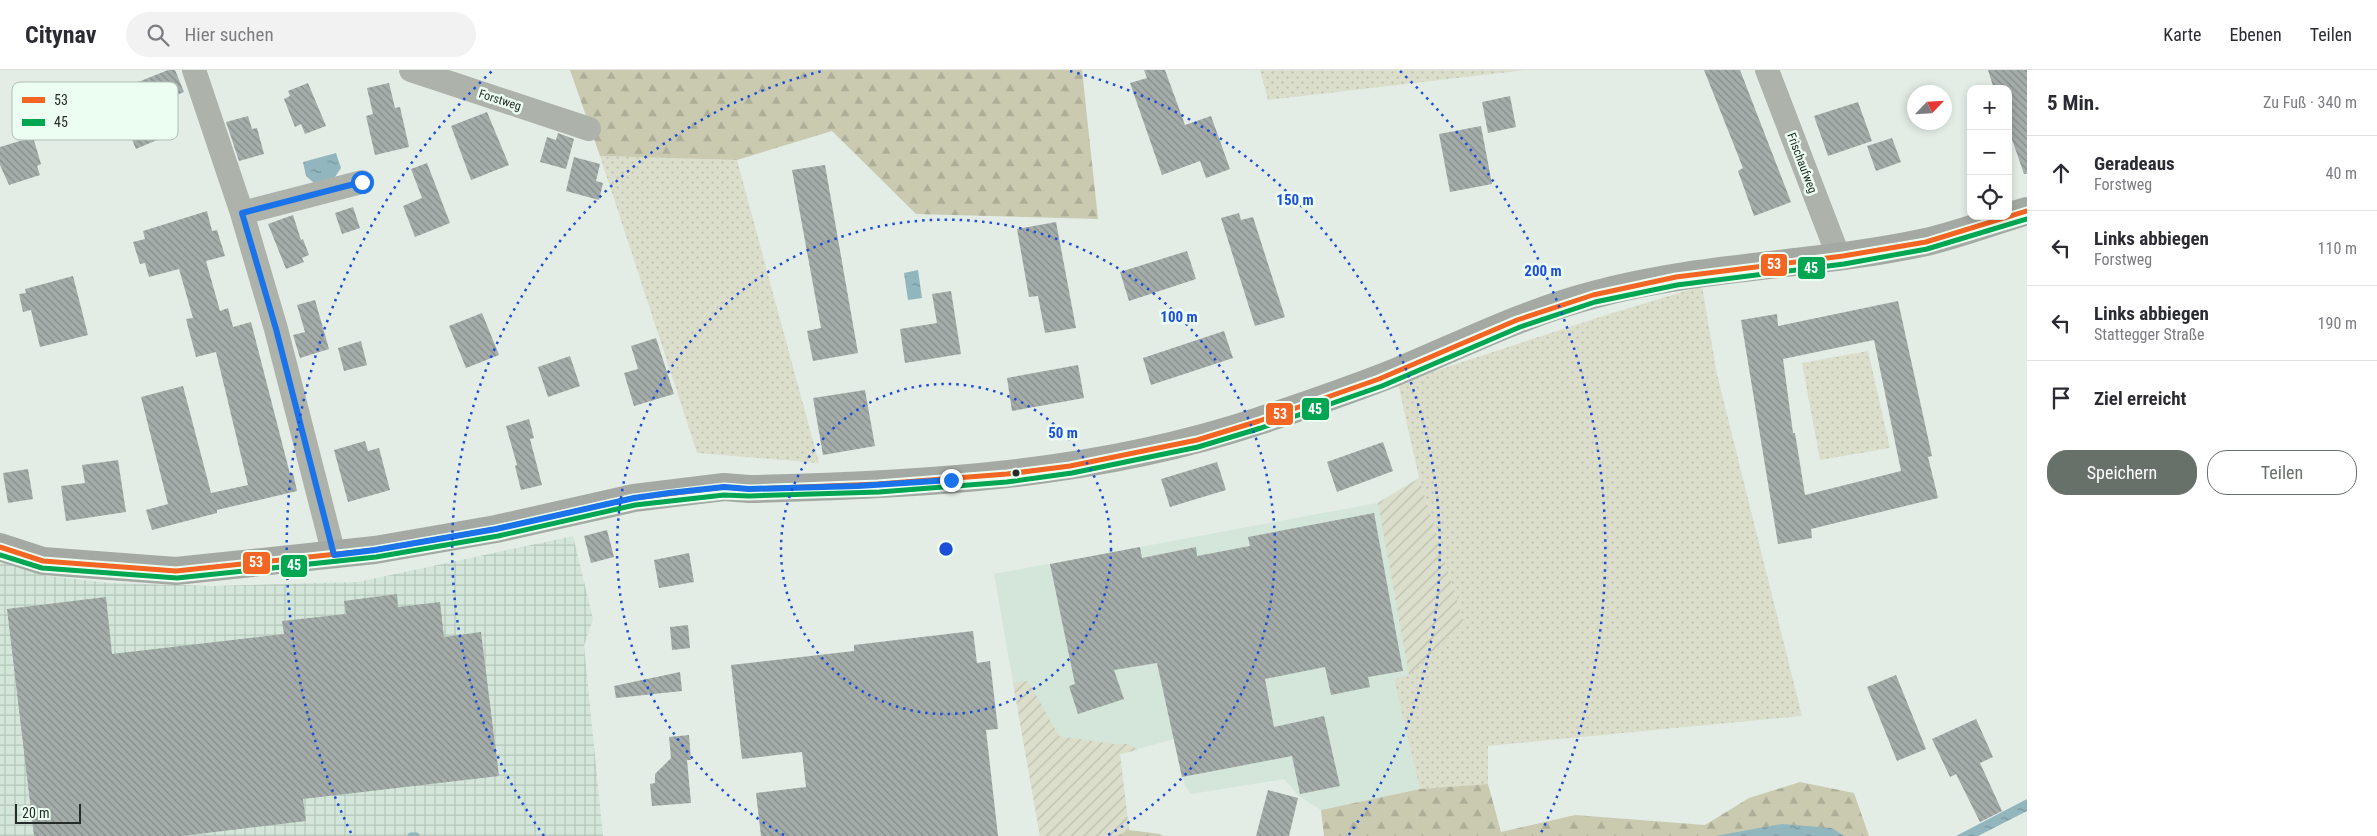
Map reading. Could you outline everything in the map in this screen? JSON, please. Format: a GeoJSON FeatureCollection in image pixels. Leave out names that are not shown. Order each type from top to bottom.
{"type":"FeatureCollection","features":[{"type":"Feature","properties":{"kind":"main road"},"geometry":{"type":"LineString","coordinates":[[0,547],[43,561],[176,570],[375,550],[496,529],[634,498],[669,493],[724,487],[769,488],[925,483],[1004,476],[1149,452],[1256,422],[1384,376],[1487,332],[1571,301],[1655,280],[1927,241],[2027,211]]}},
{"type":"Feature","properties":{"kind":"street"},"geometry":{"type":"LineString","coordinates":[[194,70],[242,213],[276,329],[334,555]]}},
{"type":"Feature","properties":{"kind":"street","name":"Forstweg"},"geometry":{"type":"LineString","coordinates":[[411,70],[589,129]]}},
{"type":"Feature","properties":{"kind":"street","name":"Frischaufweg"},"geometry":{"type":"LineString","coordinates":[[1767,70],[1838,255]]}},
{"type":"Feature","properties":{"kind":"street"},"geometry":{"type":"LineString","coordinates":[[242,213],[362,182]]}},
{"type":"Feature","properties":{"kind":"shaded area"},"geometry":{"type":"Polygon","coordinates":[[[1260,70],[1527,70],[1268,100],[1260,70]]]}},
{"type":"Feature","properties":{"kind":"shaded area"},"geometry":{"type":"Polygon","coordinates":[[[600,156],[737,160],[819,463],[697,453],[600,156]]]}},
{"type":"Feature","properties":{"kind":"shaded area"},"geometry":{"type":"Polygon","coordinates":[[[1702,286],[1717,374],[1802,716],[1488,746],[1488,784],[1420,789],[1394,679],[1409,675],[1464,622],[1419,478],[1398,383],[1606,315],[1702,286]]]}},
{"type":"Feature","properties":{"kind":"shaded area"},"geometry":{"type":"Polygon","coordinates":[[[1868,351],[1890,448],[1820,460],[1802,363],[1868,351]]]}},
{"type":"Feature","properties":{"kind":"shaded area"},"geometry":{"type":"Polygon","coordinates":[[[1419,478],[1488,784],[1420,789],[1321,810],[1299,796],[1284,779],[1191,794],[1185,786],[1174,739],[1120,754],[1129,830],[1116,836],[1040,836],[994,574],[1377,503],[1419,478]]]}},
{"type":"Feature","properties":{"kind":"shaded area"},"geometry":{"type":"Polygon","coordinates":[[[1419,478],[1464,622],[1409,675],[1378,503],[1419,478]]]}},
{"type":"Feature","properties":{"kind":"shaded area"},"geometry":{"type":"Polygon","coordinates":[[[573,536],[593,619],[584,646],[603,836],[0,836],[0,558],[41,575],[108,583],[213,586],[358,582],[573,536]]]}},
{"type":"Feature","properties":{"kind":"shaded area"},"geometry":{"type":"Polygon","coordinates":[[[1028,681],[1059,736],[1113,744],[1129,744],[1138,750],[1120,754],[1129,830],[1116,836],[1040,836],[1013,683],[1028,681]]]}},
{"type":"Feature","properties":{"kind":"green space"},"geometry":{"type":"Polygon","coordinates":[[[570,70],[1082,70],[1098,219],[916,214],[832,131],[737,160],[600,156],[570,70]]]}},
{"type":"Feature","properties":{"kind":"green space"},"geometry":{"type":"Polygon","coordinates":[[[1800,782],[1854,793],[1869,836],[1324,836],[1321,810],[1420,789],[1488,784],[1501,832],[1575,815],[1705,825],[1749,798],[1800,782]]]}},
{"type":"Feature","properties":{"kind":"green space"},"geometry":{"type":"Polygon","coordinates":[[[1129,830],[1160,834],[1163,836],[1116,836],[1129,830]]]}},
{"type":"Feature","properties":{"kind":"water"},"geometry":{"type":"Polygon","coordinates":[[[336,153],[341,168],[335,177],[314,183],[306,176],[303,162],[336,153]]]}},
{"type":"Feature","properties":{"kind":"water"},"geometry":{"type":"Polygon","coordinates":[[[918,270],[922,298],[908,300],[904,273],[918,270]]]}},
{"type":"Feature","properties":{"kind":"water"},"geometry":{"type":"Polygon","coordinates":[[[2027,799],[2027,811],[1978,836],[1956,836],[2027,799]]]}},
{"type":"Feature","properties":{"kind":"water"},"geometry":{"type":"Polygon","coordinates":[[[1782,824],[1832,828],[1844,836],[1715,836],[1782,824]]]}},
{"type":"Feature","properties":{"kind":"building"},"geometry":{"type":"Polygon","coordinates":[[[168,70],[175,70],[184,92],[178,95],[178,82],[138,82],[168,70]]]}},
{"type":"Feature","properties":{"kind":"building"},"geometry":{"type":"Polygon","coordinates":[[[1144,70],[1165,70],[1185,125],[1211,116],[1230,169],[1206,178],[1200,161],[1162,175],[1130,83],[1147,78],[1144,70]]]}},
{"type":"Feature","properties":{"kind":"building"},"geometry":{"type":"Polygon","coordinates":[[[1704,70],[1740,70],[1791,202],[1754,216],[1738,171],[1743,168],[1704,70]]]}},
{"type":"Feature","properties":{"kind":"building"},"geometry":{"type":"Polygon","coordinates":[[[1988,70],[2027,70],[2027,174],[2024,174],[2012,140],[2012,85],[1993,85],[1988,70]]]}},
{"type":"Feature","properties":{"kind":"building"},"geometry":{"type":"Polygon","coordinates":[[[308,83],[326,126],[305,134],[301,124],[295,127],[284,99],[290,96],[288,91],[308,83]]]}},
{"type":"Feature","properties":{"kind":"building"},"geometry":{"type":"Polygon","coordinates":[[[389,83],[395,108],[400,107],[409,147],[375,155],[366,116],[373,114],[367,88],[389,83]]]}},
{"type":"Feature","properties":{"kind":"building"},"geometry":{"type":"Polygon","coordinates":[[[1510,96],[1516,127],[1488,133],[1482,102],[1510,96]]]}},
{"type":"Feature","properties":{"kind":"building"},"geometry":{"type":"Polygon","coordinates":[[[1858,102],[1872,141],[1828,156],[1814,116],[1858,102]]]}},
{"type":"Feature","properties":{"kind":"building"},"geometry":{"type":"Polygon","coordinates":[[[487,112],[509,165],[471,180],[451,126],[487,112]]]}},
{"type":"Feature","properties":{"kind":"building"},"geometry":{"type":"Polygon","coordinates":[[[248,116],[252,129],[257,128],[264,154],[239,161],[226,122],[248,116]]]}},
{"type":"Feature","properties":{"kind":"building"},"geometry":{"type":"Polygon","coordinates":[[[1481,126],[1492,184],[1450,192],[1439,134],[1481,126]]]}},
{"type":"Feature","properties":{"kind":"building"},"geometry":{"type":"Polygon","coordinates":[[[558,133],[574,139],[566,169],[540,162],[547,137],[556,140],[558,133]]]}},
{"type":"Feature","properties":{"kind":"building"},"geometry":{"type":"Polygon","coordinates":[[[1892,138],[1901,162],[1876,171],[1867,146],[1892,138]]]}},
{"type":"Feature","properties":{"kind":"building"},"geometry":{"type":"Polygon","coordinates":[[[23,140],[34,140],[41,164],[37,166],[40,175],[9,185],[0,165],[0,147],[23,140]]]}},
{"type":"Feature","properties":{"kind":"building"},"geometry":{"type":"Polygon","coordinates":[[[132,140],[157,140],[136,149],[132,140]]]}},
{"type":"Feature","properties":{"kind":"building"},"geometry":{"type":"Polygon","coordinates":[[[574,157],[600,164],[596,181],[603,183],[599,200],[566,191],[574,157]]]}},
{"type":"Feature","properties":{"kind":"building"},"geometry":{"type":"Polygon","coordinates":[[[427,163],[450,223],[415,237],[403,206],[422,198],[411,169],[427,163]]]}},
{"type":"Feature","properties":{"kind":"building"},"geometry":{"type":"Polygon","coordinates":[[[825,165],[858,353],[813,361],[807,331],[821,328],[792,170],[825,165]]]}},
{"type":"Feature","properties":{"kind":"building"},"geometry":{"type":"Polygon","coordinates":[[[353,207],[360,228],[342,234],[335,213],[353,207]]]}},
{"type":"Feature","properties":{"kind":"building"},"geometry":{"type":"Polygon","coordinates":[[[207,211],[212,231],[217,230],[225,256],[206,261],[220,311],[228,308],[233,327],[251,322],[290,474],[293,473],[297,491],[217,510],[217,513],[152,530],[146,510],[168,504],[141,397],[183,386],[211,493],[248,485],[216,352],[196,357],[186,319],[193,318],[179,269],[149,277],[145,263],[140,264],[133,242],[145,239],[143,231],[207,211]]]}},
{"type":"Feature","properties":{"kind":"building"},"geometry":{"type":"Polygon","coordinates":[[[1239,213],[1241,220],[1253,217],[1285,317],[1255,326],[1221,218],[1239,213]]]}},
{"type":"Feature","properties":{"kind":"building"},"geometry":{"type":"Polygon","coordinates":[[[293,215],[301,240],[303,239],[309,255],[302,258],[304,262],[286,269],[268,224],[293,215]]]}},
{"type":"Feature","properties":{"kind":"building"},"geometry":{"type":"Polygon","coordinates":[[[1056,222],[1076,328],[1045,333],[1038,296],[1029,297],[1017,229],[1056,222]]]}},
{"type":"Feature","properties":{"kind":"building"},"geometry":{"type":"Polygon","coordinates":[[[1187,251],[1196,279],[1129,301],[1120,272],[1187,251]]]}},
{"type":"Feature","properties":{"kind":"building"},"geometry":{"type":"Polygon","coordinates":[[[73,276],[88,335],[40,347],[31,310],[23,312],[19,294],[26,293],[25,289],[73,276]]]}},
{"type":"Feature","properties":{"kind":"building"},"geometry":{"type":"Polygon","coordinates":[[[951,291],[961,354],[905,363],[900,329],[937,323],[932,294],[951,291]]]}},
{"type":"Feature","properties":{"kind":"building"},"geometry":{"type":"Polygon","coordinates":[[[315,300],[329,349],[300,358],[293,335],[305,332],[297,305],[315,300]]]}},
{"type":"Feature","properties":{"kind":"building"},"geometry":{"type":"Polygon","coordinates":[[[1898,301],[1932,456],[1928,457],[1938,498],[1811,529],[1812,538],[1778,544],[1741,320],[1777,314],[1778,326],[1898,301]],[[1874,340],[1783,359],[1793,433],[1795,433],[1805,495],[1901,471],[1874,340]]]}},
{"type":"Feature","properties":{"kind":"building"},"geometry":{"type":"Polygon","coordinates":[[[482,313],[499,355],[466,368],[449,326],[482,313]]]}},
{"type":"Feature","properties":{"kind":"building"},"geometry":{"type":"Polygon","coordinates":[[[1224,331],[1233,358],[1151,385],[1143,358],[1224,331]]]}},
{"type":"Feature","properties":{"kind":"building"},"geometry":{"type":"Polygon","coordinates":[[[656,338],[674,394],[634,406],[624,373],[638,369],[631,346],[656,338]]]}},
{"type":"Feature","properties":{"kind":"building"},"geometry":{"type":"Polygon","coordinates":[[[361,341],[367,365],[344,371],[338,348],[361,341]]]}},
{"type":"Feature","properties":{"kind":"building"},"geometry":{"type":"Polygon","coordinates":[[[570,356],[580,386],[548,397],[538,367],[570,356]]]}},
{"type":"Feature","properties":{"kind":"building"},"geometry":{"type":"Polygon","coordinates":[[[1078,365],[1084,398],[1012,411],[1007,378],[1078,365]]]}},
{"type":"Feature","properties":{"kind":"building"},"geometry":{"type":"Polygon","coordinates":[[[865,390],[875,446],[823,455],[813,398],[865,390]]]}},
{"type":"Feature","properties":{"kind":"building"},"geometry":{"type":"Polygon","coordinates":[[[529,419],[534,438],[530,439],[542,485],[521,490],[515,466],[517,465],[506,426],[529,419]]]}},
{"type":"Feature","properties":{"kind":"building"},"geometry":{"type":"Polygon","coordinates":[[[365,441],[368,451],[379,448],[390,490],[348,502],[334,450],[365,441]]]}},
{"type":"Feature","properties":{"kind":"building"},"geometry":{"type":"Polygon","coordinates":[[[1383,442],[1393,471],[1337,492],[1327,462],[1383,442]]]}},
{"type":"Feature","properties":{"kind":"building"},"geometry":{"type":"Polygon","coordinates":[[[118,460],[126,512],[66,521],[61,486],[85,483],[82,465],[118,460]]]}},
{"type":"Feature","properties":{"kind":"building"},"geometry":{"type":"Polygon","coordinates":[[[1217,462],[1226,490],[1170,507],[1161,479],[1217,462]]]}},
{"type":"Feature","properties":{"kind":"building"},"geometry":{"type":"Polygon","coordinates":[[[28,469],[33,499],[8,503],[3,473],[28,469]]]}},
{"type":"Feature","properties":{"kind":"building"},"geometry":{"type":"Polygon","coordinates":[[[1374,513],[1403,671],[1368,677],[1370,687],[1331,695],[1325,667],[1265,679],[1274,727],[1324,716],[1340,786],[1300,794],[1292,756],[1182,777],[1157,663],[1114,670],[1124,699],[1078,714],[1069,686],[1075,684],[1050,564],[1140,547],[1142,558],[1196,547],[1197,556],[1250,546],[1248,537],[1374,513]]]}},
{"type":"Feature","properties":{"kind":"building"},"geometry":{"type":"Polygon","coordinates":[[[607,530],[614,557],[591,563],[584,536],[607,530]]]}},
{"type":"Feature","properties":{"kind":"building"},"geometry":{"type":"Polygon","coordinates":[[[689,553],[694,582],[659,588],[654,560],[689,553]]]}},
{"type":"Feature","properties":{"kind":"building"},"geometry":{"type":"Polygon","coordinates":[[[397,594],[398,607],[440,602],[444,637],[481,632],[499,776],[303,799],[306,821],[182,836],[34,836],[7,609],[106,597],[112,654],[284,634],[282,621],[346,614],[344,601],[397,594]]]}},
{"type":"Feature","properties":{"kind":"building"},"geometry":{"type":"Polygon","coordinates":[[[688,625],[690,648],[672,650],[670,627],[688,625]]]}},
{"type":"Feature","properties":{"kind":"building"},"geometry":{"type":"Polygon","coordinates":[[[973,631],[977,663],[990,661],[998,729],[986,730],[998,836],[761,836],[756,793],[806,787],[802,752],[742,759],[731,665],[854,651],[854,645],[973,631]]]}},
{"type":"Feature","properties":{"kind":"building"},"geometry":{"type":"Polygon","coordinates":[[[680,672],[682,691],[616,698],[614,686],[680,672]]]}},
{"type":"Feature","properties":{"kind":"building"},"geometry":{"type":"Polygon","coordinates":[[[1896,675],[1926,749],[1897,761],[1867,687],[1896,675]]]}},
{"type":"Feature","properties":{"kind":"building"},"geometry":{"type":"Polygon","coordinates":[[[1976,719],[1993,757],[1980,763],[2002,811],[1980,822],[1956,774],[1950,777],[1932,739],[1976,719]]]}},
{"type":"Feature","properties":{"kind":"building"},"geometry":{"type":"Polygon","coordinates":[[[689,735],[691,760],[687,760],[691,803],[652,806],[650,784],[655,783],[655,774],[671,758],[669,737],[689,735]]]}},
{"type":"Feature","properties":{"kind":"building"},"geometry":{"type":"Polygon","coordinates":[[[1268,790],[1298,798],[1289,836],[1256,836],[1268,790]]]}},
{"type":"Feature","properties":{"kind":"waterway"},"geometry":{"type":"LineString","coordinates":[[411,836],[416,836]]}},
{"type":"Feature","properties":{"kind":"transit line","name":"53"},"geometry":{"type":"LineString","coordinates":[[0,547],[43,561],[176,571],[375,550],[496,529],[634,498],[724,487],[749,489],[878,484],[1007,474],[1070,466],[1197,440],[1259,421],[1379,379],[1517,320],[1593,295],[1676,277],[1843,256],[1926,242],[2027,211]]}},
{"type":"Feature","properties":{"kind":"transit line","name":"45"},"geometry":{"type":"LineString","coordinates":[[0,555],[42,568],[177,578],[376,557],[498,536],[635,505],[724,495],[879,492],[1007,482],[1072,473],[1198,447],[1261,428],[1382,386],[1520,327],[1595,302],[1677,285],[1844,264],[1927,249],[2027,219]]}},
{"type":"Feature","properties":{"kind":"route"},"geometry":{"type":"LineString","coordinates":[[362,182],[242,213],[276,329],[334,555],[420,543],[496,529],[634,498],[669,493],[724,487],[749,489],[885,486],[951,480]]}}]}
